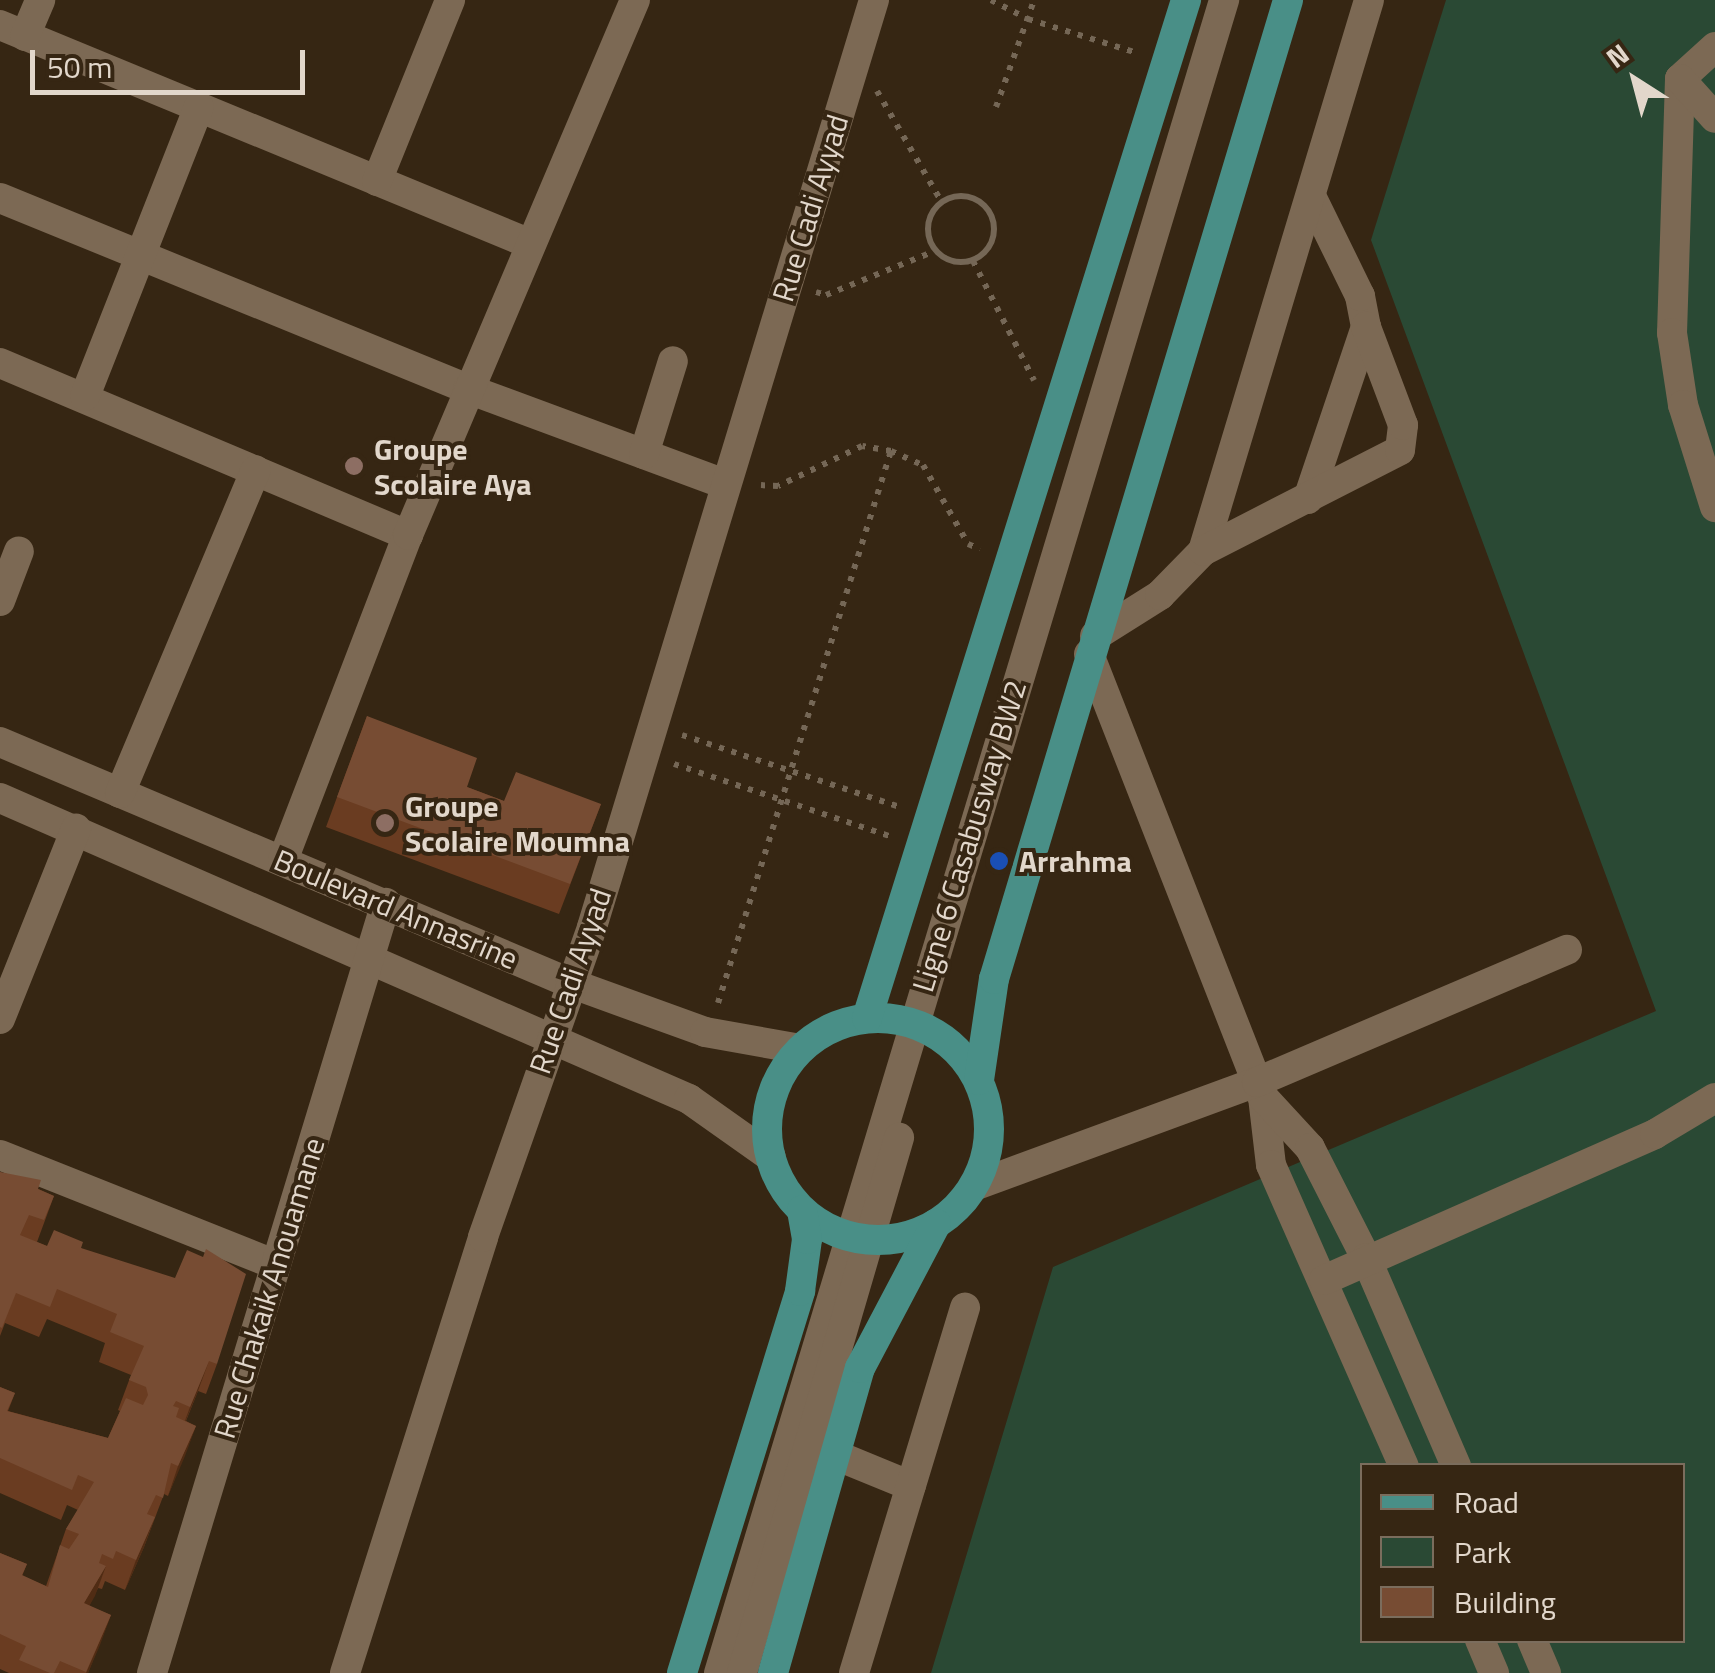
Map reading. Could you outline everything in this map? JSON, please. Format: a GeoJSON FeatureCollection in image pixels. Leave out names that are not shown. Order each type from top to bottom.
{"type":"FeatureCollection","features":[{"type":"Feature","properties":{"kind":"main road"},"geometry":{"type":"LineString","coordinates":[[867,1018],[924,848],[1186,0]]}},
{"type":"Feature","properties":{"kind":"main road"},"geometry":{"type":"LineString","coordinates":[[773,1673],[834,1454],[877,1328],[936,1224],[974,1186],[990,1134],[980,1080],[994,979],[1288,0]]}},
{"type":"Feature","properties":{"kind":"main road"},"geometry":{"type":"LineString","coordinates":[[682,1673],[800,1291],[807,1240],[802,1210],[770,1157],[771,1099],[800,1049],[831,1028],[867,1018],[922,1027],[952,1044],[980,1080]]}},
{"type":"Feature","properties":{"kind":"main road"},"geometry":{"type":"LineString","coordinates":[[802,1210],[858,1238],[902,1237],[936,1224]]}},
{"type":"Feature","properties":{"kind":"street"},"geometry":{"type":"LineString","coordinates":[[40,0],[12,30],[528,243]]}},
{"type":"Feature","properties":{"kind":"street"},"geometry":{"type":"LineString","coordinates":[[377,181],[450,0]]}},
{"type":"Feature","properties":{"kind":"street"},"geometry":{"type":"LineString","coordinates":[[282,860],[408,535],[528,243],[634,0]]}},
{"type":"Feature","properties":{"kind":"street","name":"Rue Cadi Ayyad"},"geometry":{"type":"LineString","coordinates":[[346,1673],[648,739],[874,0]]}},
{"type":"Feature","properties":{"kind":"street","name":"Ligne 6 Casabusway BW2"},"geometry":{"type":"LineString","coordinates":[[718,1673],[922,1027],[1224,0]]}},
{"type":"Feature","properties":{"kind":"street","name":"Ligne 6 Casabusway BW2"},"geometry":{"type":"LineString","coordinates":[[922,1027],[1244,0]]}},
{"type":"Feature","properties":{"kind":"street"},"geometry":{"type":"LineString","coordinates":[[1203,551],[1369,0]]}},
{"type":"Feature","properties":{"kind":"street"},"geometry":{"type":"LineString","coordinates":[[1715,47],[1680,79],[1672,333],[1684,405],[1715,507]]}},
{"type":"Feature","properties":{"kind":"street"},"geometry":{"type":"LineString","coordinates":[[1680,79],[1715,118]]}},
{"type":"Feature","properties":{"kind":"street"},"geometry":{"type":"LineString","coordinates":[[86,396],[199,107]]}},
{"type":"Feature","properties":{"kind":"street"},"geometry":{"type":"LineString","coordinates":[[1311,196],[1360,296],[1366,327],[1405,433],[1392,458],[1203,551],[1160,596],[1092,645],[1260,1090],[1271,1165],[1403,1463]]}},
{"type":"Feature","properties":{"kind":"street"},"geometry":{"type":"LineString","coordinates":[[0,198],[468,389],[725,484]]}},
{"type":"Feature","properties":{"kind":"street"},"geometry":{"type":"LineString","coordinates":[[1308,499],[1366,327]]}},
{"type":"Feature","properties":{"kind":"street"},"geometry":{"type":"LineString","coordinates":[[644,454],[673,361]]}},
{"type":"Feature","properties":{"kind":"street"},"geometry":{"type":"LineString","coordinates":[[0,363],[408,535]]}},
{"type":"Feature","properties":{"kind":"street"},"geometry":{"type":"LineString","coordinates":[[120,793],[256,470]]}},
{"type":"Feature","properties":{"kind":"street"},"geometry":{"type":"LineString","coordinates":[[0,600],[19,551]]}},
{"type":"Feature","properties":{"kind":"street","name":"Boulevard Annasrine"},"geometry":{"type":"LineString","coordinates":[[0,742],[570,983],[705,1032],[800,1049]]}},
{"type":"Feature","properties":{"kind":"street","name":"Boulevard Annasrine"},"geometry":{"type":"LineString","coordinates":[[0,798],[549,1041],[688,1098],[770,1157]]}},
{"type":"Feature","properties":{"kind":"street"},"geometry":{"type":"LineString","coordinates":[[0,1020],[76,829]]}},
{"type":"Feature","properties":{"kind":"street","name":"Rue Chakaik Anouamane"},"geometry":{"type":"LineString","coordinates":[[152,1673],[386,903]]}},
{"type":"Feature","properties":{"kind":"street"},"geometry":{"type":"LineString","coordinates":[[974,1186],[1260,1090],[1567,950]]}},
{"type":"Feature","properties":{"kind":"street"},"geometry":{"type":"LineString","coordinates":[[1260,1090],[1310,1148],[1366,1258],[1455,1463]]}},
{"type":"Feature","properties":{"kind":"street"},"geometry":{"type":"LineString","coordinates":[[1324,1280],[1366,1258],[1655,1134],[1715,1098]]}},
{"type":"Feature","properties":{"kind":"street"},"geometry":{"type":"LineString","coordinates":[[0,1155],[276,1264]]}},
{"type":"Feature","properties":{"kind":"street","name":"Ligne 6 Casabusway BW2"},"geometry":{"type":"LineString","coordinates":[[742,1673],[858,1238]]}},
{"type":"Feature","properties":{"kind":"street"},"geometry":{"type":"LineString","coordinates":[[854,1673],[965,1308]]}},
{"type":"Feature","properties":{"kind":"street"},"geometry":{"type":"LineString","coordinates":[[834,1454],[910,1486]]}},
{"type":"Feature","properties":{"kind":"street"},"geometry":{"type":"LineString","coordinates":[[1481,1643],[1494,1673]]}},
{"type":"Feature","properties":{"kind":"street"},"geometry":{"type":"LineString","coordinates":[[1533,1643],[1546,1673]]}},
{"type":"Feature","properties":{"kind":"path"},"geometry":{"type":"LineString","coordinates":[[991,0],[1028,19],[1167,62]]}},
{"type":"Feature","properties":{"kind":"path"},"geometry":{"type":"LineString","coordinates":[[996,108],[1034,0]]}},
{"type":"Feature","properties":{"kind":"path"},"geometry":{"type":"LineString","coordinates":[[850,78],[883,93],[941,202]]}},
{"type":"Feature","properties":{"kind":"path"},"geometry":{"type":"LineString","coordinates":[[972,197],[986,206],[994,237],[973,261],[957,264],[935,251],[926,230],[941,202],[972,197]]}},
{"type":"Feature","properties":{"kind":"path"},"geometry":{"type":"LineString","coordinates":[[787,282],[826,295],[935,251]]}},
{"type":"Feature","properties":{"kind":"path"},"geometry":{"type":"LineString","coordinates":[[973,261],[1040,392],[1062,401]]}},
{"type":"Feature","properties":{"kind":"path"},"geometry":{"type":"LineString","coordinates":[[725,484],[778,486],[862,446],[891,451],[923,466],[968,544],[1012,562]]}},
{"type":"Feature","properties":{"kind":"path"},"geometry":{"type":"LineString","coordinates":[[718,1004],[891,451]]}},
{"type":"Feature","properties":{"kind":"path"},"geometry":{"type":"LineString","coordinates":[[648,739],[788,772],[933,817]]}},
{"type":"Feature","properties":{"kind":"path"},"geometry":{"type":"LineString","coordinates":[[648,739],[780,800],[924,848]]}},
{"type":"Feature","properties":{"kind":"green space"},"geometry":{"type":"Polygon","coordinates":[[[1446,0],[1715,0],[1715,1673],[931,1673],[1053,1267],[1656,1011],[1371,240],[1446,0]]]}},
{"type":"Feature","properties":{"kind":"building"},"geometry":{"type":"Polygon","coordinates":[[[367,716],[477,758],[467,787],[504,801],[516,772],[601,804],[570,884],[337,797],[367,716]]]}},
{"type":"Feature","properties":{"kind":"building"},"geometry":{"type":"Polygon","coordinates":[[[0,1172],[41,1180],[38,1189],[54,1196],[44,1220],[29,1215],[20,1235],[47,1246],[54,1230],[83,1242],[81,1248],[175,1278],[187,1250],[203,1257],[206,1249],[246,1274],[217,1364],[209,1361],[190,1407],[176,1401],[173,1406],[179,1408],[176,1417],[196,1426],[178,1466],[171,1463],[163,1498],[156,1495],[147,1514],[155,1517],[136,1560],[116,1551],[113,1559],[102,1554],[99,1563],[106,1566],[84,1603],[111,1615],[86,1672],[60,1661],[54,1673],[50,1673],[19,1660],[26,1646],[0,1634],[0,1553],[27,1564],[22,1575],[48,1587],[60,1545],[69,1549],[79,1534],[66,1529],[94,1482],[78,1475],[72,1490],[0,1458],[0,1387],[15,1393],[7,1411],[108,1438],[126,1398],[143,1405],[148,1395],[146,1387],[129,1380],[144,1346],[110,1332],[117,1314],[57,1289],[50,1307],[16,1293],[0,1327],[0,1172]]]}},
{"type":"Feature","properties":{"kind":"place","name":"Groupe Scolaire Aya"},"geometry":{"type":"Point","coordinates":[354,466]}},
{"type":"Feature","properties":{"kind":"place","name":"Groupe Scolaire Moumna"},"geometry":{"type":"Point","coordinates":[385,823]}},
{"type":"Feature","properties":{"kind":"place","name":"Arrahma"},"geometry":{"type":"Point","coordinates":[999,861]}}]}
